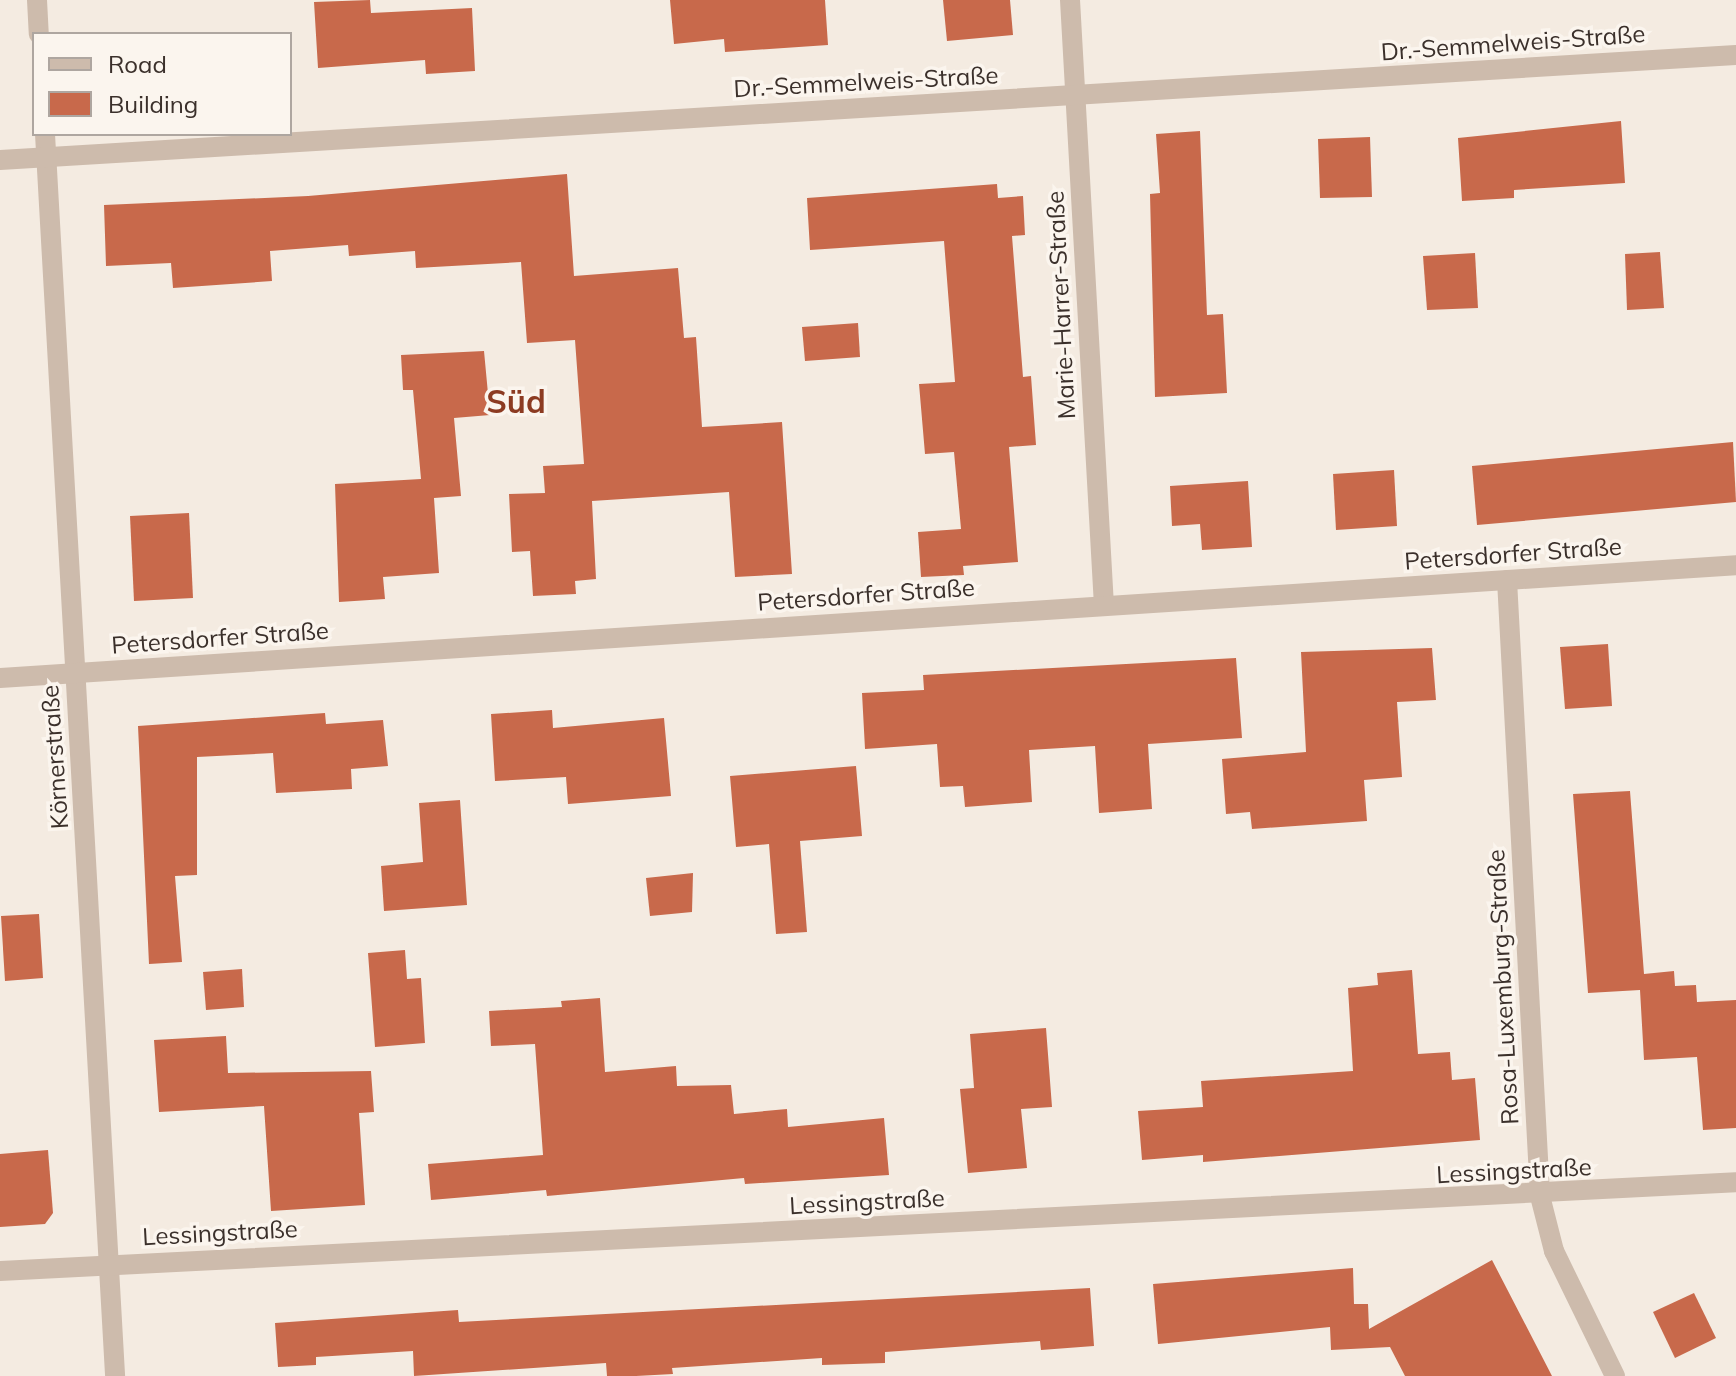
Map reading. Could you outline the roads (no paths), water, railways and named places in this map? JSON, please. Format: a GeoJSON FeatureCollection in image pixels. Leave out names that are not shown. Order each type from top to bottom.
{"type":"FeatureCollection","features":[{"type":"Feature","properties":{"kind":"street"},"geometry":{"type":"LineString","coordinates":[[37,0],[39,32]]}},
{"type":"Feature","properties":{"kind":"street","name":"Marie-Harrer-Straße"},"geometry":{"type":"LineString","coordinates":[[1070,0],[1104,606]]}},
{"type":"Feature","properties":{"kind":"street","name":"Dr.-Semmelweis-Straße"},"geometry":{"type":"LineString","coordinates":[[0,160],[1736,55]]}},
{"type":"Feature","properties":{"kind":"street","name":"Körnerstraße"},"geometry":{"type":"LineString","coordinates":[[45,136],[115,1376]]}},
{"type":"Feature","properties":{"kind":"street","name":"Petersdorfer Straße"},"geometry":{"type":"LineString","coordinates":[[0,678],[1736,565]]}},
{"type":"Feature","properties":{"kind":"street","name":"Rosa-Luxemburg-Straße"},"geometry":{"type":"LineString","coordinates":[[1507,580],[1540,1196],[1554,1251],[1615,1376]]}},
{"type":"Feature","properties":{"kind":"street","name":"Lessingstraße"},"geometry":{"type":"LineString","coordinates":[[0,1271],[1540,1196],[1736,1182]]}},
{"type":"Feature","properties":{"kind":"district","name":"Süd"},"geometry":{"type":"Point","coordinates":[516,401]}}]}
